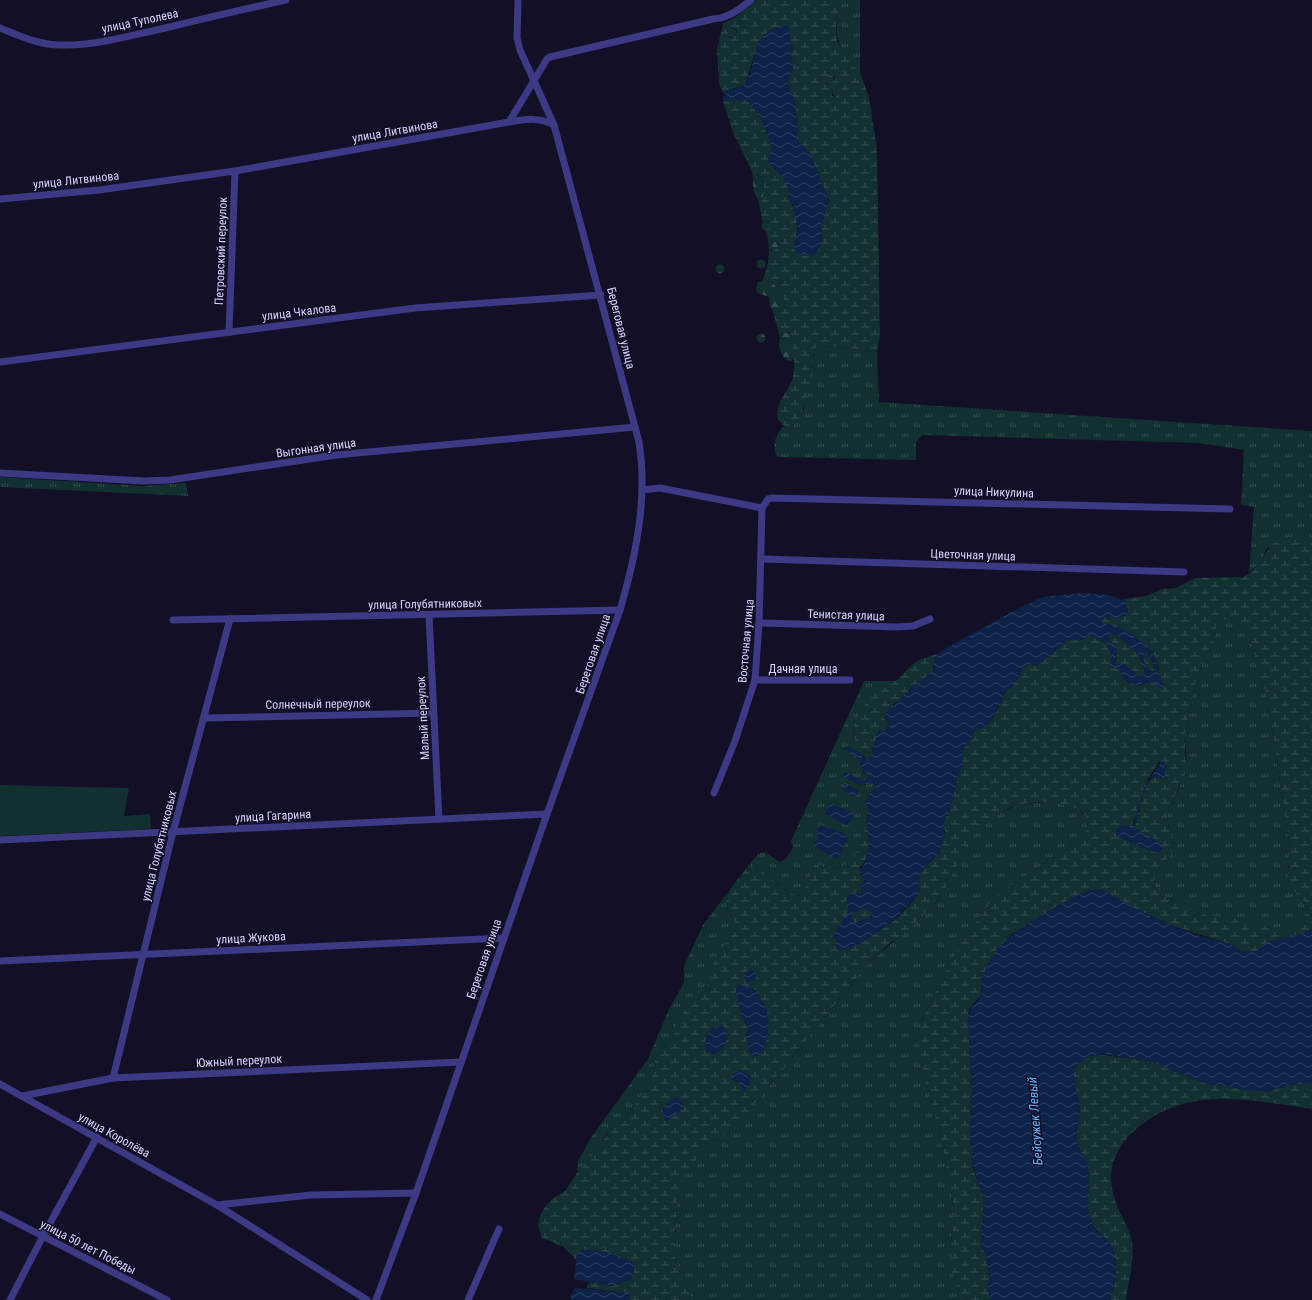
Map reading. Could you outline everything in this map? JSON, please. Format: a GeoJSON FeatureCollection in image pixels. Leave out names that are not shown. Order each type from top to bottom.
{"type":"FeatureCollection","features":[{"type":"Feature","properties":{"kind":"street","name":"улица Туполева"},"geometry":{"type":"LineString","coordinates":[[0,28],[30,40],[45,44],[61,46],[82,44],[122,38],[286,0]]}},
{"type":"Feature","properties":{"kind":"street","name":"Береговая улица"},"geometry":{"type":"LineString","coordinates":[[376,1300],[416,1193],[546,814],[620,610],[637,542],[642,490],[640,449],[601,295],[554,125],[535,80],[524,62],[518,38],[518,0]]}},
{"type":"Feature","properties":{"kind":"street"},"geometry":{"type":"LineString","coordinates":[[509,122],[547,59],[553,56],[730,16],[751,0]]}},
{"type":"Feature","properties":{"kind":"street","name":"улица Литвинова"},"geometry":{"type":"LineString","coordinates":[[0,199],[99,190],[235,171],[532,118],[547,121],[554,125]]}},
{"type":"Feature","properties":{"kind":"street","name":"Петровский переулок"},"geometry":{"type":"LineString","coordinates":[[229,332],[235,171]]}},
{"type":"Feature","properties":{"kind":"street","name":"улица Чкалова"},"geometry":{"type":"LineString","coordinates":[[0,362],[415,308],[601,295]]}},
{"type":"Feature","properties":{"kind":"street","name":"Выгонная улица"},"geometry":{"type":"LineString","coordinates":[[0,473],[144,481],[170,480],[336,455],[635,427]]}},
{"type":"Feature","properties":{"kind":"street"},"geometry":{"type":"LineString","coordinates":[[642,490],[660,488],[762,508]]}},
{"type":"Feature","properties":{"kind":"street","name":"улица Никулина"},"geometry":{"type":"LineString","coordinates":[[762,508],[768,499],[772,498],[1230,509]]}},
{"type":"Feature","properties":{"kind":"street","name":"Восточная улица"},"geometry":{"type":"LineString","coordinates":[[714,793],[735,741],[755,680],[760,623],[762,508]]}},
{"type":"Feature","properties":{"kind":"street","name":"Цветочная улица"},"geometry":{"type":"LineString","coordinates":[[762,559],[1184,572]]}},
{"type":"Feature","properties":{"kind":"street","name":"улица Голубятниковых"},"geometry":{"type":"LineString","coordinates":[[173,620],[230,620],[620,610]]}},
{"type":"Feature","properties":{"kind":"street","name":"Малый переулок"},"geometry":{"type":"LineString","coordinates":[[430,615],[433,713],[439,819]]}},
{"type":"Feature","properties":{"kind":"street","name":"Тенистая улица"},"geometry":{"type":"LineString","coordinates":[[760,623],[897,627],[913,626],[930,619]]}},
{"type":"Feature","properties":{"kind":"street","name":"улица Голубятниковых"},"geometry":{"type":"LineString","coordinates":[[113,1078],[173,832],[205,718],[230,620]]}},
{"type":"Feature","properties":{"kind":"street","name":"Дачная улица"},"geometry":{"type":"LineString","coordinates":[[755,680],[850,680]]}},
{"type":"Feature","properties":{"kind":"street","name":"Солнечный переулок"},"geometry":{"type":"LineString","coordinates":[[205,718],[433,713]]}},
{"type":"Feature","properties":{"kind":"street","name":"улица Гагарина"},"geometry":{"type":"LineString","coordinates":[[0,840],[546,814]]}},
{"type":"Feature","properties":{"kind":"street","name":"улица Жукова"},"geometry":{"type":"LineString","coordinates":[[0,961],[504,938]]}},
{"type":"Feature","properties":{"kind":"street","name":"Южный переулок"},"geometry":{"type":"LineString","coordinates":[[22,1096],[113,1078],[460,1062]]}},
{"type":"Feature","properties":{"kind":"street","name":"улица Королёва"},"geometry":{"type":"LineString","coordinates":[[0,1084],[217,1205],[366,1300]]}},
{"type":"Feature","properties":{"kind":"street"},"geometry":{"type":"LineString","coordinates":[[10,1300],[97,1137]]}},
{"type":"Feature","properties":{"kind":"street"},"geometry":{"type":"LineString","coordinates":[[217,1205],[311,1195],[416,1193]]}},
{"type":"Feature","properties":{"kind":"street","name":"улица 50 лет Победы"},"geometry":{"type":"LineString","coordinates":[[0,1214],[166,1300]]}},
{"type":"Feature","properties":{"kind":"street"},"geometry":{"type":"LineString","coordinates":[[468,1300],[499,1229]]}},
{"type":"Feature","properties":{"kind":"green space"},"geometry":{"type":"Polygon","coordinates":[[[757,0],[838,0],[840,4],[836,25],[837,41],[848,59],[860,73],[869,97],[877,150],[880,334],[877,352],[825,346],[815,348],[806,402],[797,422],[790,429],[778,419],[777,414],[781,401],[793,379],[794,372],[793,349],[790,336],[788,332],[782,334],[780,338],[773,311],[779,312],[785,304],[783,297],[774,284],[762,281],[769,256],[768,242],[765,231],[770,226],[768,221],[763,223],[758,199],[762,198],[763,196],[764,184],[760,176],[756,175],[753,179],[752,171],[733,132],[723,101],[744,99],[749,102],[758,114],[772,147],[768,159],[782,176],[789,190],[790,201],[796,219],[796,236],[815,254],[822,241],[821,224],[829,201],[814,164],[797,139],[798,127],[794,99],[787,82],[793,68],[791,52],[793,48],[791,46],[791,39],[759,41],[745,85],[728,90],[724,94],[719,84],[717,50],[723,23],[733,19],[757,0]],[[732,28],[728,33],[728,37],[731,38],[737,33],[737,30],[732,28]],[[830,75],[826,80],[826,84],[829,85],[835,80],[835,77],[830,75]],[[837,87],[832,92],[832,96],[835,97],[841,92],[841,89],[837,87]],[[774,241],[770,246],[770,250],[773,251],[779,246],[779,243],[774,241]]]}},
{"type":"Feature","properties":{"kind":"green space"},"geometry":{"type":"Polygon","coordinates":[[[838,0],[860,0],[860,73],[846,56],[840,45],[837,32],[838,0]]]}},
{"type":"Feature","properties":{"kind":"green space"},"geometry":{"type":"Polygon","coordinates":[[[732,28],[737,33],[732,38],[727,33],[732,28]]]}},
{"type":"Feature","properties":{"kind":"green space"},"geometry":{"type":"Polygon","coordinates":[[[830,75],[835,80],[830,85],[825,80],[830,75]]]}},
{"type":"Feature","properties":{"kind":"green space"},"geometry":{"type":"Polygon","coordinates":[[[837,87],[842,92],[837,97],[832,92],[837,87]]]}},
{"type":"Feature","properties":{"kind":"green space"},"geometry":{"type":"Polygon","coordinates":[[[756,175],[762,178],[765,193],[762,198],[758,199],[753,187],[753,179],[756,175]]]}},
{"type":"Feature","properties":{"kind":"green space"},"geometry":{"type":"Polygon","coordinates":[[[766,221],[771,226],[766,231],[761,226],[766,221]]]}},
{"type":"Feature","properties":{"kind":"green space"},"geometry":{"type":"Polygon","coordinates":[[[774,241],[779,246],[774,251],[769,246],[774,241]]]}},
{"type":"Feature","properties":{"kind":"green space"},"geometry":{"type":"Polygon","coordinates":[[[761,259],[766,264],[761,269],[756,264],[761,259]]]}},
{"type":"Feature","properties":{"kind":"green space"},"geometry":{"type":"Polygon","coordinates":[[[720,264],[725,269],[720,274],[715,269],[720,264]]]}},
{"type":"Feature","properties":{"kind":"green space"},"geometry":{"type":"Polygon","coordinates":[[[762,281],[774,284],[783,297],[785,304],[779,312],[773,311],[770,306],[769,297],[758,293],[756,290],[758,282],[762,281]]]}},
{"type":"Feature","properties":{"kind":"green space"},"geometry":{"type":"Polygon","coordinates":[[[786,332],[791,335],[795,356],[791,362],[783,357],[779,344],[782,335],[786,332]]]}},
{"type":"Feature","properties":{"kind":"green space"},"geometry":{"type":"Polygon","coordinates":[[[761,333],[766,338],[761,343],[756,338],[761,333]]]}},
{"type":"Feature","properties":{"kind":"green space"},"geometry":{"type":"Polygon","coordinates":[[[825,346],[877,352],[879,402],[1312,431],[1312,542],[1304,539],[1267,548],[1261,561],[1249,573],[1254,507],[1241,505],[1244,450],[1199,443],[922,435],[916,442],[916,460],[777,457],[774,448],[776,437],[783,426],[790,429],[804,410],[815,348],[825,346]]]}},
{"type":"Feature","properties":{"kind":"green space"},"geometry":{"type":"Polygon","coordinates":[[[0,477],[143,486],[186,483],[188,496],[0,487],[0,477]]]}},
{"type":"Feature","properties":{"kind":"green space"},"geometry":{"type":"Polygon","coordinates":[[[1286,539],[1304,539],[1312,542],[1312,929],[1298,935],[1275,940],[1263,946],[1258,951],[1242,952],[1233,945],[1170,925],[1132,907],[1103,890],[1091,890],[1079,895],[1013,933],[995,952],[982,979],[981,995],[969,1009],[968,1014],[972,1093],[970,1142],[974,1152],[972,1156],[973,1168],[984,1199],[981,1246],[986,1254],[990,1279],[988,1287],[990,1300],[967,1300],[958,1289],[952,1272],[950,1249],[955,1212],[938,1126],[920,1060],[919,1036],[922,1021],[940,982],[966,935],[986,909],[1005,889],[1081,840],[1087,827],[1086,817],[1080,810],[1057,803],[1044,802],[1016,805],[998,814],[976,831],[959,858],[951,878],[940,897],[906,932],[889,944],[867,965],[734,1130],[720,1140],[709,1141],[683,1180],[678,1192],[674,1254],[681,1276],[692,1300],[628,1300],[627,1293],[587,1288],[587,1285],[590,1282],[612,1286],[619,1284],[577,1255],[576,1260],[564,1247],[542,1238],[538,1225],[540,1216],[552,1199],[565,1191],[577,1173],[602,1143],[612,1126],[620,1124],[650,1083],[657,1053],[672,1038],[675,1033],[677,1023],[698,991],[706,988],[709,981],[709,971],[738,925],[727,908],[726,901],[731,888],[749,865],[762,872],[785,889],[799,896],[806,888],[815,864],[834,869],[844,866],[853,858],[863,841],[867,819],[869,831],[868,852],[867,858],[860,867],[861,875],[865,879],[861,888],[862,894],[852,893],[848,915],[844,919],[836,940],[843,950],[865,940],[886,926],[905,910],[920,890],[919,879],[922,871],[936,856],[939,855],[945,831],[943,823],[950,810],[958,775],[962,767],[962,750],[971,740],[974,731],[979,730],[986,725],[992,718],[1001,705],[1004,694],[1011,688],[1027,664],[1038,665],[1068,640],[1084,639],[1088,635],[1108,644],[1116,668],[1119,669],[1128,682],[1141,685],[1151,681],[1163,685],[1156,659],[1151,650],[1142,642],[1115,626],[1102,623],[1102,619],[1105,617],[1110,618],[1126,601],[1123,599],[1146,596],[1163,589],[1176,588],[1195,578],[1244,577],[1253,571],[1273,543],[1286,539]],[[1223,619],[1217,626],[1213,642],[1205,657],[1195,684],[1185,735],[1185,773],[1167,814],[1168,824],[1174,845],[1173,851],[1156,874],[1154,882],[1155,889],[1163,896],[1181,901],[1199,913],[1210,916],[1240,919],[1275,930],[1287,930],[1300,921],[1305,914],[1306,906],[1302,899],[1289,886],[1288,876],[1290,849],[1268,701],[1248,632],[1244,626],[1223,619]],[[1159,762],[1148,779],[1132,826],[1117,835],[1154,852],[1140,831],[1134,828],[1149,782],[1154,777],[1163,778],[1166,766],[1159,762]],[[747,986],[740,998],[739,1007],[744,1022],[748,1028],[746,1036],[768,1016],[757,991],[747,986]],[[719,1026],[712,1028],[712,1054],[721,1050],[727,1039],[724,1027],[719,1026]],[[741,1070],[737,1082],[742,1085],[750,1076],[741,1070]]]}},
{"type":"Feature","properties":{"kind":"green space"},"geometry":{"type":"Polygon","coordinates":[[[1223,619],[1244,626],[1248,632],[1268,701],[1290,849],[1288,876],[1289,886],[1302,899],[1306,907],[1305,914],[1300,921],[1287,930],[1275,930],[1240,919],[1210,916],[1199,913],[1181,901],[1163,896],[1155,889],[1154,882],[1156,874],[1173,851],[1174,845],[1168,824],[1167,813],[1180,786],[1186,757],[1185,735],[1195,684],[1205,657],[1213,642],[1217,626],[1223,619]]]}},
{"type":"Feature","properties":{"kind":"green space"},"geometry":{"type":"Polygon","coordinates":[[[1111,633],[1122,639],[1139,656],[1144,670],[1144,676],[1140,676],[1123,664],[1115,664],[1117,654],[1108,636],[1111,633]]]}},
{"type":"Feature","properties":{"kind":"green space"},"geometry":{"type":"Polygon","coordinates":[[[1145,649],[1151,657],[1154,672],[1148,669],[1143,660],[1145,649]]]}},
{"type":"Feature","properties":{"kind":"green space"},"geometry":{"type":"Polygon","coordinates":[[[939,653],[935,658],[932,671],[924,679],[911,686],[900,701],[894,703],[884,718],[888,721],[889,725],[884,732],[879,730],[872,754],[862,750],[854,736],[854,728],[861,711],[867,703],[873,696],[896,681],[910,666],[921,659],[939,653]]]}},
{"type":"Feature","properties":{"kind":"green space"},"geometry":{"type":"Polygon","coordinates":[[[864,681],[897,681],[873,698],[861,711],[857,719],[853,738],[866,752],[872,754],[867,764],[864,756],[847,746],[861,760],[860,767],[863,773],[869,776],[865,782],[849,775],[847,779],[865,785],[873,783],[875,786],[866,805],[869,809],[864,839],[851,861],[846,865],[832,869],[815,864],[806,888],[799,896],[785,889],[756,868],[749,865],[758,854],[764,852],[780,862],[786,859],[793,848],[791,841],[864,681]]]}},
{"type":"Feature","properties":{"kind":"green space"},"geometry":{"type":"Polygon","coordinates":[[[0,785],[129,788],[124,816],[150,814],[151,829],[0,836],[0,785]]]}},
{"type":"Feature","properties":{"kind":"green space"},"geometry":{"type":"Polygon","coordinates":[[[1056,803],[1073,807],[1080,811],[1085,817],[1087,823],[1086,831],[1081,840],[1005,889],[986,909],[966,935],[940,982],[922,1021],[920,1060],[938,1126],[955,1212],[950,1249],[958,1289],[967,1300],[692,1300],[681,1276],[674,1254],[678,1192],[682,1180],[709,1141],[720,1140],[734,1130],[867,965],[932,907],[944,891],[963,848],[974,833],[988,821],[1020,804],[1056,803]]]}},
{"type":"Feature","properties":{"kind":"green space"},"geometry":{"type":"Polygon","coordinates":[[[728,892],[726,902],[728,910],[738,925],[709,971],[709,981],[706,988],[677,1023],[675,1033],[672,1038],[657,1053],[650,1083],[627,1116],[620,1124],[606,1134],[602,1143],[577,1173],[578,1161],[592,1136],[648,1059],[670,1007],[684,983],[684,966],[703,925],[728,892]]]}},
{"type":"Feature","properties":{"kind":"green space"},"geometry":{"type":"Polygon","coordinates":[[[866,908],[872,913],[871,917],[855,923],[851,919],[851,915],[859,909],[866,908]]]}},
{"type":"Feature","properties":{"kind":"green space"},"geometry":{"type":"Polygon","coordinates":[[[1095,1054],[1150,1061],[1206,1084],[1227,1086],[1245,1090],[1270,1091],[1289,1085],[1312,1083],[1312,1109],[1242,1100],[1218,1099],[1196,1101],[1174,1107],[1153,1117],[1128,1137],[1114,1160],[1111,1173],[1112,1189],[1116,1203],[1130,1234],[1133,1249],[1126,1300],[1110,1300],[1116,1277],[1116,1261],[1111,1246],[1090,1219],[1088,1203],[1088,1167],[1077,1142],[1077,1131],[1080,1115],[1074,1070],[1083,1060],[1095,1054]]]}},
{"type":"Feature","properties":{"kind":"water"},"geometry":{"type":"Polygon","coordinates":[[[782,25],[789,27],[791,46],[793,48],[791,52],[793,68],[787,82],[794,99],[798,127],[797,139],[811,155],[829,201],[822,222],[821,245],[815,253],[809,256],[798,254],[795,251],[794,244],[798,227],[794,206],[790,203],[788,188],[781,175],[769,164],[768,159],[772,147],[759,115],[747,100],[723,101],[723,98],[728,90],[745,85],[759,42],[771,30],[782,25]]]}},
{"type":"Feature","properties":{"kind":"water"},"geometry":{"type":"Polygon","coordinates":[[[1082,593],[1108,595],[1126,601],[1128,610],[1126,616],[1117,619],[1105,617],[1102,619],[1102,623],[1117,626],[1137,638],[1148,647],[1154,655],[1163,689],[1151,681],[1137,686],[1123,679],[1119,669],[1110,665],[1112,654],[1108,650],[1108,644],[1088,635],[1084,639],[1068,640],[1038,665],[1027,664],[1011,688],[1004,694],[1001,705],[992,718],[986,725],[979,730],[974,731],[971,740],[962,750],[962,767],[958,775],[950,810],[943,823],[945,830],[939,855],[935,856],[922,871],[919,879],[920,890],[906,908],[883,928],[858,945],[847,949],[837,950],[835,946],[838,942],[832,937],[838,926],[842,925],[844,916],[848,915],[849,909],[846,904],[847,897],[852,893],[862,894],[861,885],[865,882],[865,879],[859,871],[865,863],[869,845],[867,813],[869,809],[864,803],[875,786],[873,783],[859,785],[843,776],[843,773],[845,772],[865,782],[869,776],[860,770],[861,760],[843,748],[847,746],[857,750],[868,764],[879,730],[884,732],[889,726],[888,721],[883,718],[890,707],[900,701],[902,696],[910,690],[911,686],[928,676],[933,669],[935,657],[946,648],[1017,609],[1043,597],[1082,593]],[[1111,633],[1108,636],[1117,650],[1115,664],[1123,664],[1140,676],[1144,676],[1144,670],[1139,656],[1122,639],[1111,633]],[[1145,650],[1143,660],[1148,669],[1154,672],[1152,660],[1145,650]],[[866,908],[859,909],[851,915],[851,919],[855,923],[871,917],[872,913],[866,908]]]}},
{"type":"Feature","properties":{"kind":"water"},"geometry":{"type":"Polygon","coordinates":[[[1162,761],[1165,762],[1165,775],[1163,778],[1154,777],[1149,781],[1134,828],[1160,842],[1163,847],[1160,853],[1154,852],[1117,836],[1116,831],[1121,826],[1133,826],[1144,787],[1162,761]]]}},
{"type":"Feature","properties":{"kind":"water"},"geometry":{"type":"Polygon","coordinates":[[[846,784],[859,791],[856,797],[842,789],[843,785],[846,784]]]}},
{"type":"Feature","properties":{"kind":"water"},"geometry":{"type":"Polygon","coordinates":[[[830,803],[855,814],[848,826],[825,814],[830,803]]]}},
{"type":"Feature","properties":{"kind":"water"},"geometry":{"type":"Polygon","coordinates":[[[821,825],[840,831],[848,837],[839,857],[836,859],[813,846],[817,839],[818,828],[821,825]]]}},
{"type":"Feature","properties":{"kind":"water","name":"Бейсужек Левый"},"geometry":{"type":"Polygon","coordinates":[[[1098,889],[1103,890],[1132,907],[1170,925],[1193,934],[1233,945],[1242,952],[1257,951],[1262,946],[1275,940],[1298,935],[1312,929],[1312,1083],[1289,1085],[1270,1091],[1245,1090],[1227,1086],[1206,1084],[1150,1061],[1103,1054],[1086,1057],[1074,1070],[1080,1115],[1077,1131],[1077,1142],[1088,1167],[1088,1203],[1090,1219],[1111,1246],[1116,1261],[1116,1277],[1110,1300],[990,1300],[988,1287],[990,1279],[986,1254],[981,1246],[984,1199],[971,1159],[973,1152],[970,1142],[972,1093],[968,1014],[981,995],[981,981],[986,969],[995,952],[1002,944],[1042,914],[1074,897],[1098,889]]]}},
{"type":"Feature","properties":{"kind":"water"},"geometry":{"type":"Polygon","coordinates":[[[748,970],[752,970],[756,976],[752,982],[748,982],[744,978],[744,974],[748,970]]]}},
{"type":"Feature","properties":{"kind":"water"},"geometry":{"type":"Polygon","coordinates":[[[740,985],[747,986],[757,991],[768,1017],[769,1024],[767,1039],[765,1046],[758,1056],[751,1055],[747,1045],[748,1028],[738,1003],[736,992],[736,988],[740,985]]]}},
{"type":"Feature","properties":{"kind":"water"},"geometry":{"type":"Polygon","coordinates":[[[719,1026],[724,1027],[726,1031],[726,1041],[718,1052],[708,1053],[705,1050],[706,1037],[712,1028],[719,1026]]]}},
{"type":"Feature","properties":{"kind":"water"},"geometry":{"type":"Polygon","coordinates":[[[741,1070],[746,1072],[751,1081],[746,1091],[743,1090],[738,1083],[731,1080],[734,1073],[741,1070]]]}},
{"type":"Feature","properties":{"kind":"water"},"geometry":{"type":"Polygon","coordinates":[[[677,1097],[683,1104],[682,1109],[667,1121],[663,1114],[664,1107],[669,1101],[677,1097]]]}},
{"type":"Feature","properties":{"kind":"water"},"geometry":{"type":"Polygon","coordinates":[[[581,1250],[594,1250],[608,1253],[622,1257],[634,1263],[635,1268],[631,1280],[612,1286],[574,1279],[577,1255],[581,1250]]]}},
{"type":"Feature","properties":{"kind":"water"},"geometry":{"type":"Polygon","coordinates":[[[575,1288],[627,1293],[630,1295],[628,1300],[571,1300],[571,1295],[575,1288]]]}}]}
